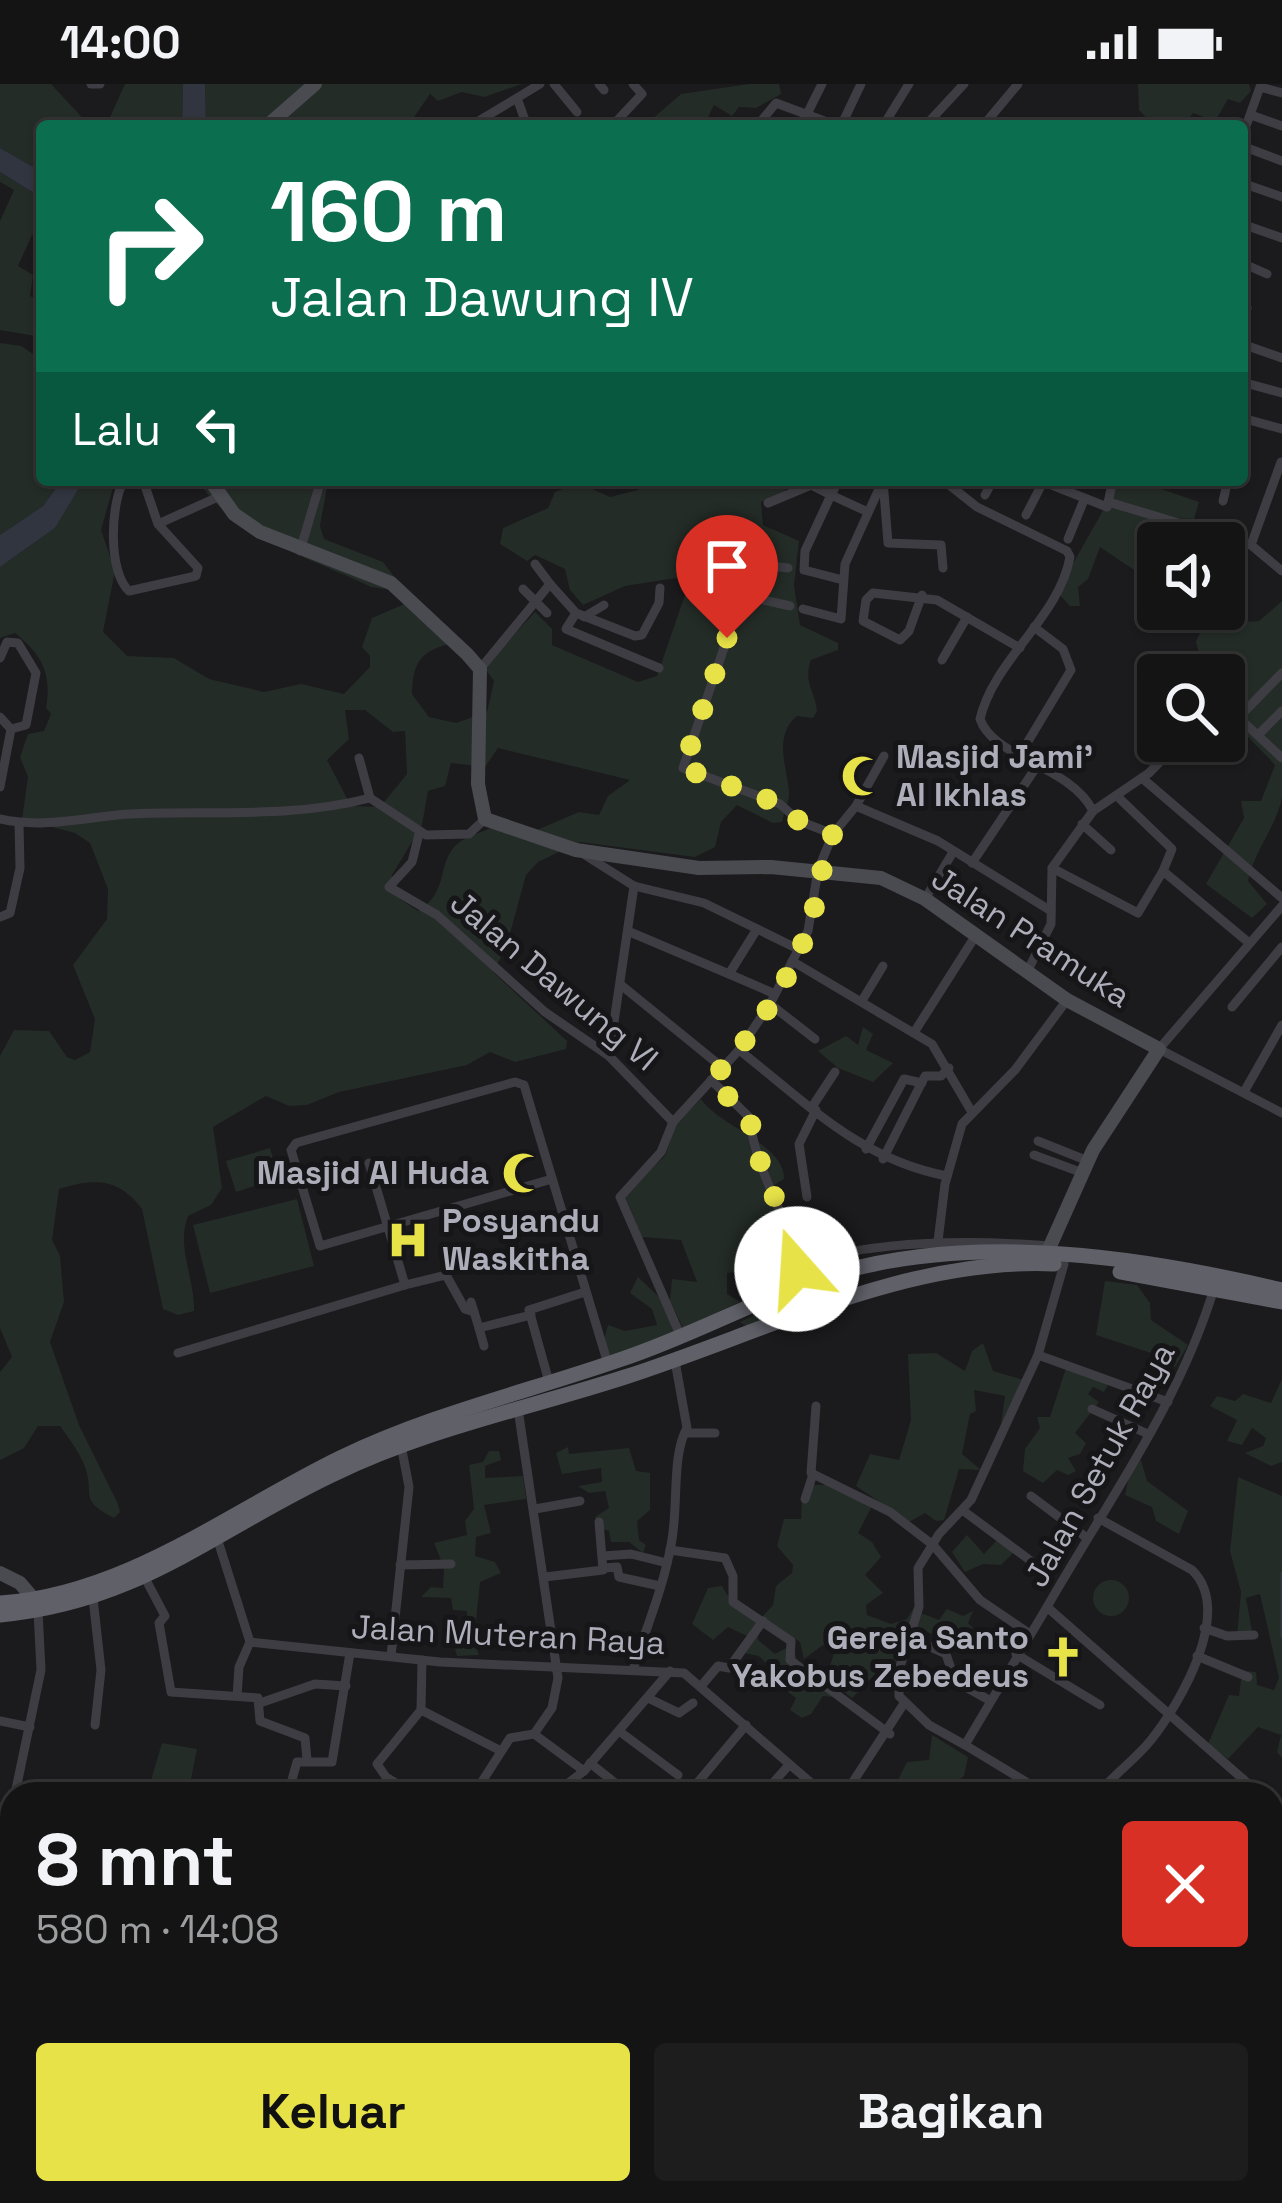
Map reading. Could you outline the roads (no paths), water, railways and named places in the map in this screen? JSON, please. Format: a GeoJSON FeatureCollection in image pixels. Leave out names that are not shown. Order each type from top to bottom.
{"type":"FeatureCollection","features":[{"type":"Feature","properties":{"kind":"highway"},"geometry":{"type":"LineString","coordinates":[[0,1615],[93,1598],[145,1578],[318,1482],[400,1445],[516,1400],[549,1382],[682,1339],[829,1276],[945,1255],[1048,1250],[1274,1294]]}},
{"type":"Feature","properties":{"kind":"highway"},"geometry":{"type":"LineString","coordinates":[[58,1602],[397,1431],[675,1361],[838,1300],[958,1272],[1064,1264],[1216,1281]]}},
{"type":"Feature","properties":{"kind":"highway"},"geometry":{"type":"LineString","coordinates":[[864,1268],[856,1285],[870,1293]]}},
{"type":"Feature","properties":{"kind":"highway"},"geometry":{"type":"LineString","coordinates":[[829,1276],[845,1288],[838,1300]]}},
{"type":"Feature","properties":{"kind":"highway"},"geometry":{"type":"LineString","coordinates":[[0,1603],[37,1605]]}},
{"type":"Feature","properties":{"kind":"main road"},"geometry":{"type":"LineString","coordinates":[[274,120],[315,84]]}},
{"type":"Feature","properties":{"kind":"main road"},"geometry":{"type":"LineString","coordinates":[[213,486],[234,514],[300,550],[391,583],[479,669],[478,784],[485,819]]}},
{"type":"Feature","properties":{"kind":"main road","name":"Jalan Pramuka"},"geometry":{"type":"LineString","coordinates":[[485,819],[576,850],[699,868],[818,870],[881,878],[925,899],[1067,1000],[1159,1049]]}},
{"type":"Feature","properties":{"kind":"main road"},"geometry":{"type":"LineString","coordinates":[[1048,1250],[1085,1167],[1159,1049]]}},
{"type":"Feature","properties":{"kind":"main road"},"geometry":{"type":"LineString","coordinates":[[0,1573],[37,1605]]}},
{"type":"Feature","properties":{"kind":"street"},"geometry":{"type":"LineString","coordinates":[[480,120],[539,84]]}},
{"type":"Feature","properties":{"kind":"street"},"geometry":{"type":"LineString","coordinates":[[554,84],[577,112]]}},
{"type":"Feature","properties":{"kind":"street"},"geometry":{"type":"LineString","coordinates":[[618,120],[642,94],[633,84]]}},
{"type":"Feature","properties":{"kind":"street"},"geometry":{"type":"LineString","coordinates":[[804,120],[822,84]]}},
{"type":"Feature","properties":{"kind":"street"},"geometry":{"type":"LineString","coordinates":[[843,120],[861,84]]}},
{"type":"Feature","properties":{"kind":"street"},"geometry":{"type":"LineString","coordinates":[[887,120],[909,84]]}},
{"type":"Feature","properties":{"kind":"street"},"geometry":{"type":"LineString","coordinates":[[941,84],[952,94]]}},
{"type":"Feature","properties":{"kind":"street"},"geometry":{"type":"LineString","coordinates":[[930,120],[964,84]]}},
{"type":"Feature","properties":{"kind":"street"},"geometry":{"type":"LineString","coordinates":[[988,120],[1018,84]]}},
{"type":"Feature","properties":{"kind":"street"},"geometry":{"type":"LineString","coordinates":[[1248,123],[1263,87],[1282,92]]}},
{"type":"Feature","properties":{"kind":"street"},"geometry":{"type":"LineString","coordinates":[[517,98],[525,120]]}},
{"type":"Feature","properties":{"kind":"street"},"geometry":{"type":"LineString","coordinates":[[762,120],[771,104],[826,120]]}},
{"type":"Feature","properties":{"kind":"street"},"geometry":{"type":"LineString","coordinates":[[1251,116],[1282,126]]}},
{"type":"Feature","properties":{"kind":"street"},"geometry":{"type":"LineString","coordinates":[[1248,148],[1282,160]]}},
{"type":"Feature","properties":{"kind":"street"},"geometry":{"type":"LineString","coordinates":[[1248,184],[1282,197]]}},
{"type":"Feature","properties":{"kind":"street"},"geometry":{"type":"LineString","coordinates":[[1248,226],[1282,238]]}},
{"type":"Feature","properties":{"kind":"street"},"geometry":{"type":"LineString","coordinates":[[1248,265],[1268,274]]}},
{"type":"Feature","properties":{"kind":"street"},"geometry":{"type":"LineString","coordinates":[[1248,346],[1282,358]]}},
{"type":"Feature","properties":{"kind":"street"},"geometry":{"type":"LineString","coordinates":[[1248,384],[1282,393]]}},
{"type":"Feature","properties":{"kind":"street"},"geometry":{"type":"LineString","coordinates":[[1248,420],[1282,430]]}},
{"type":"Feature","properties":{"kind":"street"},"geometry":{"type":"LineString","coordinates":[[1251,545],[1281,462]]}},
{"type":"Feature","properties":{"kind":"street"},"geometry":{"type":"LineString","coordinates":[[123,486],[112,532],[122,584],[129,591],[192,579],[199,573],[158,524],[145,486]]}},
{"type":"Feature","properties":{"kind":"street"},"geometry":{"type":"LineString","coordinates":[[300,550],[319,486]]}},
{"type":"Feature","properties":{"kind":"street"},"geometry":{"type":"LineString","coordinates":[[768,503],[809,486]]}},
{"type":"Feature","properties":{"kind":"street"},"geometry":{"type":"LineString","coordinates":[[813,486],[868,512]]}},
{"type":"Feature","properties":{"kind":"street"},"geometry":{"type":"LineString","coordinates":[[836,486],[805,551],[804,569],[843,580]]}},
{"type":"Feature","properties":{"kind":"street"},"geometry":{"type":"LineString","coordinates":[[803,609],[841,619],[843,580],[880,486]]}},
{"type":"Feature","properties":{"kind":"street"},"geometry":{"type":"LineString","coordinates":[[883,486],[888,544],[940,545],[943,568]]}},
{"type":"Feature","properties":{"kind":"street"},"geometry":{"type":"LineString","coordinates":[[950,486],[976,508],[1070,553],[1071,563],[980,719],[992,738],[1083,793],[1093,811]]}},
{"type":"Feature","properties":{"kind":"street"},"geometry":{"type":"LineString","coordinates":[[985,495],[990,486]]}},
{"type":"Feature","properties":{"kind":"street"},"geometry":{"type":"LineString","coordinates":[[1026,515],[1039,486]]}},
{"type":"Feature","properties":{"kind":"street"},"geometry":{"type":"LineString","coordinates":[[1052,486],[1107,508],[1113,486]]}},
{"type":"Feature","properties":{"kind":"street"},"geometry":{"type":"LineString","coordinates":[[1222,500],[1226,486]]}},
{"type":"Feature","properties":{"kind":"street"},"geometry":{"type":"LineString","coordinates":[[158,524],[218,496]]}},
{"type":"Feature","properties":{"kind":"street"},"geometry":{"type":"LineString","coordinates":[[1068,539],[1084,500]]}},
{"type":"Feature","properties":{"kind":"street"},"geometry":{"type":"LineString","coordinates":[[1112,503],[1251,545],[1282,571]]}},
{"type":"Feature","properties":{"kind":"street"},"geometry":{"type":"LineString","coordinates":[[535,564],[580,615],[642,634],[660,588]]}},
{"type":"Feature","properties":{"kind":"street"},"geometry":{"type":"LineString","coordinates":[[788,568],[753,564],[683,768],[780,804],[799,821],[833,835]]}},
{"type":"Feature","properties":{"kind":"street"},"geometry":{"type":"LineString","coordinates":[[479,669],[550,584]]}},
{"type":"Feature","properties":{"kind":"street"},"geometry":{"type":"LineString","coordinates":[[523,589],[547,613]]}},
{"type":"Feature","properties":{"kind":"street"},"geometry":{"type":"LineString","coordinates":[[922,595],[909,631],[900,640],[863,621],[866,600],[873,593],[922,595],[1019,648]]}},
{"type":"Feature","properties":{"kind":"street"},"geometry":{"type":"LineString","coordinates":[[742,595],[790,606]]}},
{"type":"Feature","properties":{"kind":"street"},"geometry":{"type":"LineString","coordinates":[[604,604],[580,615],[566,629],[658,668]]}},
{"type":"Feature","properties":{"kind":"street"},"geometry":{"type":"LineString","coordinates":[[942,660],[967,617]]}},
{"type":"Feature","properties":{"kind":"street"},"geometry":{"type":"LineString","coordinates":[[1021,753],[1071,670],[1063,649],[1034,627]]}},
{"type":"Feature","properties":{"kind":"street"},"geometry":{"type":"LineString","coordinates":[[0,658],[7,642],[18,643],[36,673],[26,725],[11,729]]}},
{"type":"Feature","properties":{"kind":"street"},"geometry":{"type":"LineString","coordinates":[[1245,711],[1282,673]]}},
{"type":"Feature","properties":{"kind":"street"},"geometry":{"type":"LineString","coordinates":[[1259,734],[1282,711]]}},
{"type":"Feature","properties":{"kind":"street"},"geometry":{"type":"LineString","coordinates":[[0,717],[11,729]]}},
{"type":"Feature","properties":{"kind":"street"},"geometry":{"type":"LineString","coordinates":[[1245,721],[1282,758]]}},
{"type":"Feature","properties":{"kind":"street"},"geometry":{"type":"LineString","coordinates":[[0,787],[11,729]]}},
{"type":"Feature","properties":{"kind":"street"},"geometry":{"type":"LineString","coordinates":[[682,1339],[620,1197],[661,1152],[673,1122],[739,1050],[772,999],[811,919],[818,870],[833,835],[884,756]]}},
{"type":"Feature","properties":{"kind":"street"},"geometry":{"type":"LineString","coordinates":[[359,758],[370,798]]}},
{"type":"Feature","properties":{"kind":"street"},"geometry":{"type":"LineString","coordinates":[[1027,972],[1048,933],[1052,868],[1093,811],[1118,797],[1158,762]]}},
{"type":"Feature","properties":{"kind":"street"},"geometry":{"type":"LineString","coordinates":[[972,863],[1039,763]]}},
{"type":"Feature","properties":{"kind":"street"},"geometry":{"type":"LineString","coordinates":[[1142,778],[1282,902],[1159,1049],[1282,1113]]}},
{"type":"Feature","properties":{"kind":"street"},"geometry":{"type":"LineString","coordinates":[[1052,868],[1138,913],[1172,849],[1118,797]]}},
{"type":"Feature","properties":{"kind":"street"},"geometry":{"type":"LineString","coordinates":[[0,819],[19,823],[128,814],[275,815],[370,798],[401,814],[419,834],[469,834],[485,819]]}},
{"type":"Feature","properties":{"kind":"street"},"geometry":{"type":"LineString","coordinates":[[856,806],[927,835],[1051,911]]}},
{"type":"Feature","properties":{"kind":"street"},"geometry":{"type":"LineString","coordinates":[[0,917],[10,913],[18,883],[19,823]]}},
{"type":"Feature","properties":{"kind":"street"},"geometry":{"type":"LineString","coordinates":[[1082,824],[1111,850]]}},
{"type":"Feature","properties":{"kind":"street","name":"Jalan Dawung VI"},"geometry":{"type":"LineString","coordinates":[[419,834],[412,862],[389,887],[437,915],[545,1012],[609,1056],[673,1122]]}},
{"type":"Feature","properties":{"kind":"street"},"geometry":{"type":"LineString","coordinates":[[576,850],[634,886],[699,901],[798,949]]}},
{"type":"Feature","properties":{"kind":"street"},"geometry":{"type":"LineString","coordinates":[[925,899],[953,852]]}},
{"type":"Feature","properties":{"kind":"street"},"geometry":{"type":"LineString","coordinates":[[1163,871],[1247,942]]}},
{"type":"Feature","properties":{"kind":"street"},"geometry":{"type":"LineString","coordinates":[[609,1056],[634,886]]}},
{"type":"Feature","properties":{"kind":"street"},"geometry":{"type":"LineString","coordinates":[[728,974],[757,929]]}},
{"type":"Feature","properties":{"kind":"street"},"geometry":{"type":"LineString","coordinates":[[630,932],[728,974],[772,999],[815,1039]]}},
{"type":"Feature","properties":{"kind":"street"},"geometry":{"type":"LineString","coordinates":[[915,1030],[976,935]]}},
{"type":"Feature","properties":{"kind":"street"},"geometry":{"type":"LineString","coordinates":[[1232,1007],[1282,947]]}},
{"type":"Feature","properties":{"kind":"street"},"geometry":{"type":"LineString","coordinates":[[792,961],[915,1030],[949,1068],[970,1109]]}},
{"type":"Feature","properties":{"kind":"street"},"geometry":{"type":"LineString","coordinates":[[863,999],[883,965]]}},
{"type":"Feature","properties":{"kind":"street"},"geometry":{"type":"LineString","coordinates":[[621,985],[723,1068]]}},
{"type":"Feature","properties":{"kind":"street"},"geometry":{"type":"LineString","coordinates":[[938,1241],[946,1176],[970,1109],[997,1091],[1067,1000]]}},
{"type":"Feature","properties":{"kind":"street"},"geometry":{"type":"LineString","coordinates":[[1244,1092],[1282,1024]]}},
{"type":"Feature","properties":{"kind":"street"},"geometry":{"type":"LineString","coordinates":[[739,1050],[866,1149],[884,1159],[946,1176]]}},
{"type":"Feature","properties":{"kind":"street"},"geometry":{"type":"LineString","coordinates":[[884,1159],[928,1074],[941,1076],[949,1068]]}},
{"type":"Feature","properties":{"kind":"street"},"geometry":{"type":"LineString","coordinates":[[807,1197],[799,1144],[835,1072]]}},
{"type":"Feature","properties":{"kind":"street"},"geometry":{"type":"LineString","coordinates":[[866,1149],[905,1077],[922,1083]]}},
{"type":"Feature","properties":{"kind":"street"},"geometry":{"type":"LineString","coordinates":[[711,1080],[750,1118],[752,1144],[790,1235],[797,1269]]}},
{"type":"Feature","properties":{"kind":"street"},"geometry":{"type":"LineString","coordinates":[[552,1179],[320,1246],[292,1146],[515,1082],[527,1091],[608,1364]]}},
{"type":"Feature","properties":{"kind":"street"},"geometry":{"type":"LineString","coordinates":[[1038,1141],[1085,1167]]}},
{"type":"Feature","properties":{"kind":"street"},"geometry":{"type":"LineString","coordinates":[[1034,1155],[1085,1167]]}},
{"type":"Feature","properties":{"kind":"street"},"geometry":{"type":"LineString","coordinates":[[369,1163],[405,1285]]}},
{"type":"Feature","properties":{"kind":"street"},"geometry":{"type":"LineString","coordinates":[[757,1304],[772,1282],[797,1269],[938,1241],[1048,1250]]}},
{"type":"Feature","properties":{"kind":"street"},"geometry":{"type":"LineString","coordinates":[[854,1782],[890,1733],[903,1705],[898,1682],[920,1602],[918,1568],[965,1512],[1038,1355],[1064,1264]]}},
{"type":"Feature","properties":{"kind":"street"},"geometry":{"type":"LineString","coordinates":[[178,1353],[446,1275],[465,1309],[473,1307],[484,1346]]}},
{"type":"Feature","properties":{"kind":"street","name":"Jalan Setuk Raya"},"geometry":{"type":"LineString","coordinates":[[1216,1281],[1196,1348],[1047,1607],[1246,1782]]}},
{"type":"Feature","properties":{"kind":"street"},"geometry":{"type":"LineString","coordinates":[[549,1382],[531,1315],[533,1306],[585,1292]]}},
{"type":"Feature","properties":{"kind":"street"},"geometry":{"type":"LineString","coordinates":[[479,1328],[531,1315]]}},
{"type":"Feature","properties":{"kind":"street"},"geometry":{"type":"LineString","coordinates":[[1038,1355],[1168,1402]]}},
{"type":"Feature","properties":{"kind":"street"},"geometry":{"type":"LineString","coordinates":[[675,1361],[686,1433]]}},
{"type":"Feature","properties":{"kind":"street"},"geometry":{"type":"LineString","coordinates":[[516,1400],[557,1668],[552,1708],[534,1734]]}},
{"type":"Feature","properties":{"kind":"street"},"geometry":{"type":"LineString","coordinates":[[805,1499],[813,1474],[816,1406]]}},
{"type":"Feature","properties":{"kind":"street"},"geometry":{"type":"LineString","coordinates":[[1092,1409],[1148,1435]]}},
{"type":"Feature","properties":{"kind":"street"},"geometry":{"type":"LineString","coordinates":[[633,1670],[670,1550],[678,1439],[686,1433],[715,1433]]}},
{"type":"Feature","properties":{"kind":"street"},"geometry":{"type":"LineString","coordinates":[[391,1656],[409,1486],[400,1445]]}},
{"type":"Feature","properties":{"kind":"street"},"geometry":{"type":"LineString","coordinates":[[813,1474],[890,1512],[933,1545],[971,1591],[1030,1634]]}},
{"type":"Feature","properties":{"kind":"street"},"geometry":{"type":"LineString","coordinates":[[1031,1496],[1087,1538]]}},
{"type":"Feature","properties":{"kind":"street"},"geometry":{"type":"LineString","coordinates":[[535,1509],[580,1501]]}},
{"type":"Feature","properties":{"kind":"street"},"geometry":{"type":"LineString","coordinates":[[965,1512],[1031,1562]]}},
{"type":"Feature","properties":{"kind":"street"},"geometry":{"type":"LineString","coordinates":[[1098,1518],[1204,1581],[1204,1628],[1197,1656],[1148,1744],[1110,1782]]}},
{"type":"Feature","properties":{"kind":"street"},"geometry":{"type":"LineString","coordinates":[[598,1522],[603,1562]]}},
{"type":"Feature","properties":{"kind":"street"},"geometry":{"type":"LineString","coordinates":[[218,1541],[250,1642],[239,1667],[237,1696]]}},
{"type":"Feature","properties":{"kind":"street"},"geometry":{"type":"LineString","coordinates":[[670,1550],[725,1558],[734,1576],[733,1602],[791,1641],[790,1660],[890,1733]]}},
{"type":"Feature","properties":{"kind":"street"},"geometry":{"type":"LineString","coordinates":[[545,1577],[631,1554],[667,1563]]}},
{"type":"Feature","properties":{"kind":"street"},"geometry":{"type":"LineString","coordinates":[[603,1562],[616,1567],[619,1576],[660,1586]]}},
{"type":"Feature","properties":{"kind":"street"},"geometry":{"type":"LineString","coordinates":[[400,1565],[451,1564]]}},
{"type":"Feature","properties":{"kind":"street"},"geometry":{"type":"LineString","coordinates":[[145,1578],[165,1616],[159,1623],[171,1692],[257,1697],[262,1723],[305,1738],[308,1760]]}},
{"type":"Feature","properties":{"kind":"street"},"geometry":{"type":"LineString","coordinates":[[93,1598],[101,1670],[95,1725]]}},
{"type":"Feature","properties":{"kind":"street"},"geometry":{"type":"LineString","coordinates":[[18,1782],[41,1670],[37,1605]]}},
{"type":"Feature","properties":{"kind":"street"},"geometry":{"type":"LineString","coordinates":[[965,1745],[1047,1607]]}},
{"type":"Feature","properties":{"kind":"street"},"geometry":{"type":"LineString","coordinates":[[702,1685],[718,1666],[731,1666],[764,1621]]}},
{"type":"Feature","properties":{"kind":"street"},"geometry":{"type":"LineString","coordinates":[[1204,1628],[1254,1636]]}},
{"type":"Feature","properties":{"kind":"street"},"geometry":{"type":"LineString","coordinates":[[910,1638],[946,1654],[956,1681],[989,1700]]}},
{"type":"Feature","properties":{"kind":"street","name":"Jalan Muteran Raya"},"geometry":{"type":"LineString","coordinates":[[250,1642],[422,1660],[670,1671],[702,1685],[810,1782]]}},
{"type":"Feature","properties":{"kind":"street"},"geometry":{"type":"LineString","coordinates":[[291,1782],[295,1764],[308,1760],[331,1764],[350,1653]]}},
{"type":"Feature","properties":{"kind":"street"},"geometry":{"type":"LineString","coordinates":[[1016,1654],[1100,1705]]}},
{"type":"Feature","properties":{"kind":"street"},"geometry":{"type":"LineString","coordinates":[[1197,1656],[1248,1677]]}},
{"type":"Feature","properties":{"kind":"street"},"geometry":{"type":"LineString","coordinates":[[397,1782],[377,1768],[421,1710],[422,1660]]}},
{"type":"Feature","properties":{"kind":"street"},"geometry":{"type":"LineString","coordinates":[[569,1782],[670,1671]]}},
{"type":"Feature","properties":{"kind":"street"},"geometry":{"type":"LineString","coordinates":[[260,1703],[315,1684],[346,1687]]}},
{"type":"Feature","properties":{"kind":"street"},"geometry":{"type":"LineString","coordinates":[[648,1698],[679,1713],[693,1703]]}},
{"type":"Feature","properties":{"kind":"street"},"geometry":{"type":"LineString","coordinates":[[903,1705],[1026,1782]]}},
{"type":"Feature","properties":{"kind":"street"},"geometry":{"type":"LineString","coordinates":[[421,1710],[501,1750]]}},
{"type":"Feature","properties":{"kind":"street"},"geometry":{"type":"LineString","coordinates":[[0,1720],[30,1727]]}},
{"type":"Feature","properties":{"kind":"street"},"geometry":{"type":"LineString","coordinates":[[699,1782],[746,1725]]}},
{"type":"Feature","properties":{"kind":"street"},"geometry":{"type":"LineString","coordinates":[[619,1731],[678,1775]]}},
{"type":"Feature","properties":{"kind":"street"},"geometry":{"type":"LineString","coordinates":[[481,1782],[516,1733],[534,1734],[610,1782]]}},
{"type":"Feature","properties":{"kind":"street"},"geometry":{"type":"LineString","coordinates":[[774,1782],[790,1765]]}},
{"type":"Feature","properties":{"kind":"street"},"geometry":{"type":"LineString","coordinates":[[1240,1782],[1243,1779]]}},
{"type":"Feature","properties":{"kind":"waterway"},"geometry":{"type":"LineString","coordinates":[[1282,1573],[1282,1636]]}},
{"type":"Feature","properties":{"kind":"place","name":"Masjid Jami' Al Ikhlas"},"geometry":{"type":"Point","coordinates":[862,776]}},
{"type":"Feature","properties":{"kind":"place","name":"Masjid Al Huda"},"geometry":{"type":"Point","coordinates":[523,1173]}},
{"type":"Feature","properties":{"kind":"place","name":"Posyandu Waskitha"},"geometry":{"type":"Point","coordinates":[408,1240]}},
{"type":"Feature","properties":{"kind":"place","name":"Gereja Santo Yakobus Zebedeus"},"geometry":{"type":"Point","coordinates":[1063,1657]}}]}
